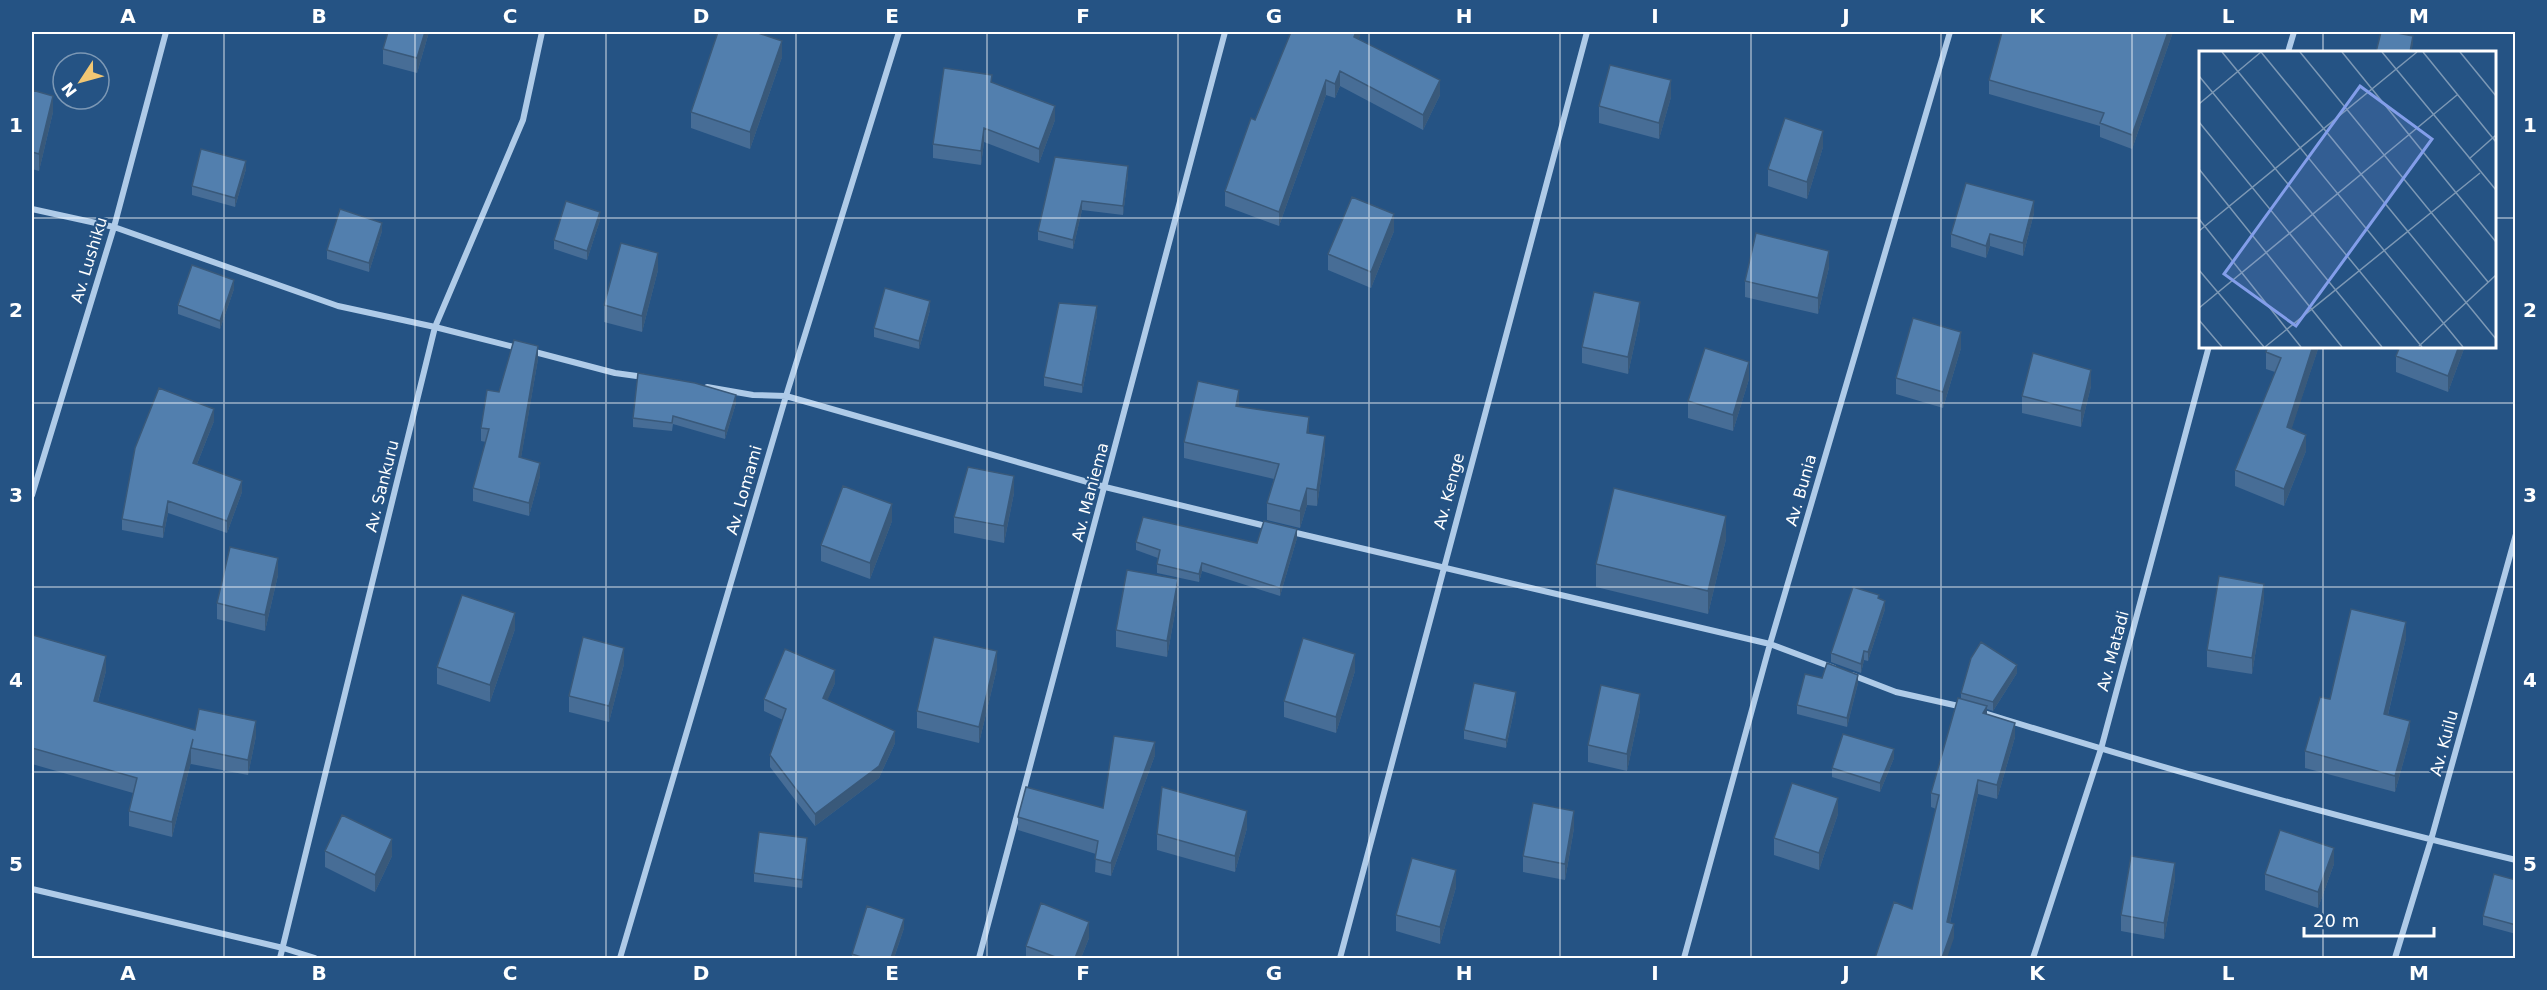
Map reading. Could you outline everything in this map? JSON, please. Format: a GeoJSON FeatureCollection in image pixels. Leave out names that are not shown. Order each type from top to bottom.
{"type":"FeatureCollection","features":[{"type":"Feature","properties":{"kind":"street","name":"Av. Lushiku"},"geometry":{"type":"LineString","coordinates":[[32,495],[114,227],[166,32]]}},
{"type":"Feature","properties":{"kind":"street","name":"Av. Sankuru"},"geometry":{"type":"LineString","coordinates":[[280,958],[435,327],[523,120],[542,32]]}},
{"type":"Feature","properties":{"kind":"street","name":"Av. Lomami"},"geometry":{"type":"LineString","coordinates":[[620,958],[786,396],[899,32]]}},
{"type":"Feature","properties":{"kind":"street","name":"Av. Maniema"},"geometry":{"type":"LineString","coordinates":[[979,958],[1225,32]]}},
{"type":"Feature","properties":{"kind":"street","name":"Av. Kenge"},"geometry":{"type":"LineString","coordinates":[[1340,958],[1587,32]]}},
{"type":"Feature","properties":{"kind":"street","name":"Av. Bunia"},"geometry":{"type":"LineString","coordinates":[[1684,958],[1770,644],[1950,32]]}},
{"type":"Feature","properties":{"kind":"street"},"geometry":{"type":"LineString","coordinates":[[2288,51],[2294,32]]}},
{"type":"Feature","properties":{"kind":"street"},"geometry":{"type":"LineString","coordinates":[[32,208],[114,227],[338,306],[435,327],[615,373],[650,378]]}},
{"type":"Feature","properties":{"kind":"street","name":"Av. Matadi"},"geometry":{"type":"LineString","coordinates":[[2033,958],[2101,749],[2208,348]]}},
{"type":"Feature","properties":{"kind":"street"},"geometry":{"type":"LineString","coordinates":[[695,386],[786,396],[1105,487],[1770,644],[1896,692],[1970,709],[2101,749],[2431,840],[2516,860]]}},
{"type":"Feature","properties":{"kind":"street","name":"Av. Kuilu"},"geometry":{"type":"LineString","coordinates":[[2395,958],[2431,840],[2516,534]]}},
{"type":"Feature","properties":{"kind":"street"},"geometry":{"type":"LineString","coordinates":[[32,889],[283,948],[315,958]]}},
{"type":"Feature","properties":{"kind":"building"},"geometry":{"type":"Polygon","coordinates":[[[388,32],[425,32],[417,58],[383,49],[388,32]]]}},
{"type":"Feature","properties":{"kind":"building"},"geometry":{"type":"Polygon","coordinates":[[[718,32],[755,32],[782,41],[750,132],[691,112],[718,32]]]}},
{"type":"Feature","properties":{"kind":"building"},"geometry":{"type":"Polygon","coordinates":[[[1291,32],[1356,32],[1354,37],[1440,80],[1423,115],[1340,71],[1335,84],[1326,80],[1279,212],[1225,191],[1251,118],[1255,120],[1291,32]]]}},
{"type":"Feature","properties":{"kind":"building"},"geometry":{"type":"Polygon","coordinates":[[[2002,32],[2168,32],[2132,135],[2100,123],[2104,113],[1989,80],[2002,32]]]}},
{"type":"Feature","properties":{"kind":"building"},"geometry":{"type":"Polygon","coordinates":[[[2381,32],[2413,36],[2410,51],[2376,51],[2381,32]]]}},
{"type":"Feature","properties":{"kind":"building"},"geometry":{"type":"Polygon","coordinates":[[[1610,65],[1671,80],[1659,123],[1599,106],[1610,65]]]}},
{"type":"Feature","properties":{"kind":"building"},"geometry":{"type":"Polygon","coordinates":[[[944,68],[992,75],[991,82],[1055,106],[1039,149],[984,128],[981,151],[933,144],[944,68]]]}},
{"type":"Feature","properties":{"kind":"building"},"geometry":{"type":"Polygon","coordinates":[[[32,90],[51,95],[51,104],[39,154],[32,152],[32,90]]]}},
{"type":"Feature","properties":{"kind":"building"},"geometry":{"type":"Polygon","coordinates":[[[1785,118],[1823,131],[1807,182],[1768,169],[1785,118]]]}},
{"type":"Feature","properties":{"kind":"building"},"geometry":{"type":"Polygon","coordinates":[[[201,149],[246,161],[235,198],[192,186],[201,149]]]}},
{"type":"Feature","properties":{"kind":"building"},"geometry":{"type":"Polygon","coordinates":[[[1055,157],[1128,166],[1123,206],[1082,201],[1073,240],[1038,231],[1055,157]]]}},
{"type":"Feature","properties":{"kind":"building"},"geometry":{"type":"Polygon","coordinates":[[[1966,183],[2034,201],[2023,243],[1990,234],[1986,246],[1951,234],[1966,183]]]}},
{"type":"Feature","properties":{"kind":"building"},"geometry":{"type":"Polygon","coordinates":[[[1352,197],[1394,214],[1371,272],[1328,254],[1352,197]]]}},
{"type":"Feature","properties":{"kind":"building"},"geometry":{"type":"Polygon","coordinates":[[[566,201],[600,212],[587,251],[554,240],[566,201]]]}},
{"type":"Feature","properties":{"kind":"building"},"geometry":{"type":"Polygon","coordinates":[[[340,209],[382,223],[369,263],[327,250],[340,209]]]}},
{"type":"Feature","properties":{"kind":"building"},"geometry":{"type":"Polygon","coordinates":[[[1756,233],[1829,251],[1818,298],[1745,281],[1756,233]]]}},
{"type":"Feature","properties":{"kind":"building"},"geometry":{"type":"Polygon","coordinates":[[[621,243],[658,253],[642,316],[604,305],[621,243]]]}},
{"type":"Feature","properties":{"kind":"building"},"geometry":{"type":"Polygon","coordinates":[[[192,265],[234,280],[220,321],[178,305],[192,265]]]}},
{"type":"Feature","properties":{"kind":"building"},"geometry":{"type":"Polygon","coordinates":[[[885,288],[930,301],[919,341],[874,328],[885,288]]]}},
{"type":"Feature","properties":{"kind":"building"},"geometry":{"type":"Polygon","coordinates":[[[1594,292],[1640,302],[1628,357],[1582,347],[1594,292]]]}},
{"type":"Feature","properties":{"kind":"building"},"geometry":{"type":"Polygon","coordinates":[[[1059,303],[1097,306],[1082,385],[1044,377],[1059,303]]]}},
{"type":"Feature","properties":{"kind":"building"},"geometry":{"type":"Polygon","coordinates":[[[1913,318],[1961,332],[1943,392],[1896,378],[1913,318]]]}},
{"type":"Feature","properties":{"kind":"building"},"geometry":{"type":"Polygon","coordinates":[[[514,340],[538,346],[519,457],[540,463],[529,503],[473,488],[489,429],[481,428],[487,390],[499,392],[514,340]]]}},
{"type":"Feature","properties":{"kind":"building"},"geometry":{"type":"Polygon","coordinates":[[[1705,348],[1749,362],[1733,415],[1688,401],[1705,348]]]}},
{"type":"Feature","properties":{"kind":"building"},"geometry":{"type":"Polygon","coordinates":[[[2267,348],[2312,348],[2287,427],[2306,435],[2284,489],[2235,470],[2281,358],[2266,352],[2267,348]]]}},
{"type":"Feature","properties":{"kind":"building"},"geometry":{"type":"Polygon","coordinates":[[[2399,348],[2458,348],[2448,376],[2396,356],[2399,348]]]}},
{"type":"Feature","properties":{"kind":"building"},"geometry":{"type":"Polygon","coordinates":[[[2033,353],[2091,370],[2081,411],[2022,396],[2033,353]]]}},
{"type":"Feature","properties":{"kind":"building"},"geometry":{"type":"Polygon","coordinates":[[[638,373],[695,383],[736,395],[725,431],[673,416],[672,423],[633,418],[638,373]]]}},
{"type":"Feature","properties":{"kind":"building"},"geometry":{"type":"Polygon","coordinates":[[[1198,381],[1239,390],[1236,406],[1309,417],[1307,433],[1325,436],[1317,490],[1307,488],[1300,511],[1267,503],[1279,464],[1184,442],[1198,381]]]}},
{"type":"Feature","properties":{"kind":"building"},"geometry":{"type":"Polygon","coordinates":[[[159,388],[214,409],[193,463],[242,481],[227,521],[168,501],[163,527],[122,519],[135,448],[159,388]]]}},
{"type":"Feature","properties":{"kind":"building"},"geometry":{"type":"Polygon","coordinates":[[[968,467],[1014,476],[1004,526],[954,517],[968,467]]]}},
{"type":"Feature","properties":{"kind":"building"},"geometry":{"type":"Polygon","coordinates":[[[843,486],[892,504],[870,563],[821,545],[843,486]]]}},
{"type":"Feature","properties":{"kind":"building"},"geometry":{"type":"Polygon","coordinates":[[[1614,488],[1726,516],[1708,591],[1596,564],[1614,488]]]}},
{"type":"Feature","properties":{"kind":"building"},"geometry":{"type":"Polygon","coordinates":[[[1143,517],[1257,543],[1264,521],[1297,529],[1280,588],[1202,563],[1199,574],[1157,564],[1160,550],[1136,542],[1143,517]]]}},
{"type":"Feature","properties":{"kind":"building"},"geometry":{"type":"Polygon","coordinates":[[[230,547],[278,558],[265,615],[217,603],[230,547]]]}},
{"type":"Feature","properties":{"kind":"building"},"geometry":{"type":"Polygon","coordinates":[[[1127,570],[1178,579],[1167,641],[1116,630],[1127,570]]]}},
{"type":"Feature","properties":{"kind":"building"},"geometry":{"type":"Polygon","coordinates":[[[2219,576],[2264,584],[2252,658],[2207,650],[2219,576]]]}},
{"type":"Feature","properties":{"kind":"building"},"geometry":{"type":"Polygon","coordinates":[[[1853,587],[1879,595],[1878,598],[1885,601],[1868,652],[1864,651],[1861,664],[1831,653],[1853,587]]]}},
{"type":"Feature","properties":{"kind":"building"},"geometry":{"type":"Polygon","coordinates":[[[462,595],[515,613],[490,685],[437,667],[462,595]]]}},
{"type":"Feature","properties":{"kind":"building"},"geometry":{"type":"Polygon","coordinates":[[[2351,609],[2406,622],[2384,714],[2410,721],[2395,776],[2305,751],[2320,697],[2330,699],[2351,609]]]}},
{"type":"Feature","properties":{"kind":"building"},"geometry":{"type":"Polygon","coordinates":[[[33,635],[106,656],[94,701],[195,730],[199,709],[256,721],[248,760],[191,748],[193,739],[172,822],[129,811],[137,778],[32,748],[33,635]]]}},
{"type":"Feature","properties":{"kind":"building"},"geometry":{"type":"Polygon","coordinates":[[[583,637],[624,648],[609,706],[569,696],[583,637]]]}},
{"type":"Feature","properties":{"kind":"building"},"geometry":{"type":"Polygon","coordinates":[[[934,637],[997,651],[979,727],[917,711],[934,637]]]}},
{"type":"Feature","properties":{"kind":"building"},"geometry":{"type":"Polygon","coordinates":[[[1303,638],[1355,654],[1336,717],[1284,701],[1303,638]]]}},
{"type":"Feature","properties":{"kind":"building"},"geometry":{"type":"Polygon","coordinates":[[[1981,642],[2017,665],[1993,702],[1961,693],[1971,658],[1981,642]]]}},
{"type":"Feature","properties":{"kind":"building"},"geometry":{"type":"Polygon","coordinates":[[[785,649],[835,670],[823,698],[895,731],[879,766],[815,814],[770,755],[786,709],[764,699],[785,649]]]}},
{"type":"Feature","properties":{"kind":"building"},"geometry":{"type":"Polygon","coordinates":[[[1827,663],[1858,675],[1847,718],[1797,705],[1805,674],[1822,678],[1827,663]]]}},
{"type":"Feature","properties":{"kind":"building"},"geometry":{"type":"Polygon","coordinates":[[[1474,683],[1516,692],[1506,740],[1464,730],[1474,683]]]}},
{"type":"Feature","properties":{"kind":"building"},"geometry":{"type":"Polygon","coordinates":[[[1601,685],[1640,694],[1627,754],[1588,745],[1601,685]]]}},
{"type":"Feature","properties":{"kind":"building"},"geometry":{"type":"Polygon","coordinates":[[[1958,698],[1987,706],[1983,713],[2015,723],[1997,785],[1978,780],[1947,922],[1954,924],[1942,958],[1875,958],[1894,902],[1912,909],[1939,795],[1931,793],[1958,698]]]}},
{"type":"Feature","properties":{"kind":"building"},"geometry":{"type":"Polygon","coordinates":[[[1843,734],[1894,749],[1880,783],[1832,768],[1843,734]]]}},
{"type":"Feature","properties":{"kind":"building"},"geometry":{"type":"Polygon","coordinates":[[[1114,736],[1155,742],[1111,863],[1095,859],[1098,841],[1018,817],[1026,787],[1103,808],[1114,736]]]}},
{"type":"Feature","properties":{"kind":"building"},"geometry":{"type":"Polygon","coordinates":[[[1792,783],[1838,798],[1819,853],[1774,838],[1792,783]]]}},
{"type":"Feature","properties":{"kind":"building"},"geometry":{"type":"Polygon","coordinates":[[[1162,787],[1247,811],[1235,856],[1157,834],[1162,787]]]}},
{"type":"Feature","properties":{"kind":"building"},"geometry":{"type":"Polygon","coordinates":[[[1533,803],[1574,811],[1565,864],[1523,856],[1533,803]]]}},
{"type":"Feature","properties":{"kind":"building"},"geometry":{"type":"Polygon","coordinates":[[[342,815],[392,839],[375,875],[325,851],[342,815]]]}},
{"type":"Feature","properties":{"kind":"building"},"geometry":{"type":"Polygon","coordinates":[[[2280,830],[2334,848],[2318,892],[2265,874],[2280,830]]]}},
{"type":"Feature","properties":{"kind":"building"},"geometry":{"type":"Polygon","coordinates":[[[759,832],[807,838],[802,880],[754,873],[759,832]]]}},
{"type":"Feature","properties":{"kind":"building"},"geometry":{"type":"Polygon","coordinates":[[[2131,856],[2175,863],[2164,923],[2121,915],[2131,856]]]}},
{"type":"Feature","properties":{"kind":"building"},"geometry":{"type":"Polygon","coordinates":[[[1412,858],[1456,870],[1440,927],[1396,915],[1412,858]]]}},
{"type":"Feature","properties":{"kind":"building"},"geometry":{"type":"Polygon","coordinates":[[[2494,874],[2516,880],[2516,925],[2483,916],[2494,874]]]}},
{"type":"Feature","properties":{"kind":"building"},"geometry":{"type":"Polygon","coordinates":[[[1041,903],[1089,922],[1075,958],[1058,958],[1026,946],[1041,903]]]}},
{"type":"Feature","properties":{"kind":"building"},"geometry":{"type":"Polygon","coordinates":[[[867,906],[904,919],[891,958],[864,958],[852,954],[867,906]]]}}]}
